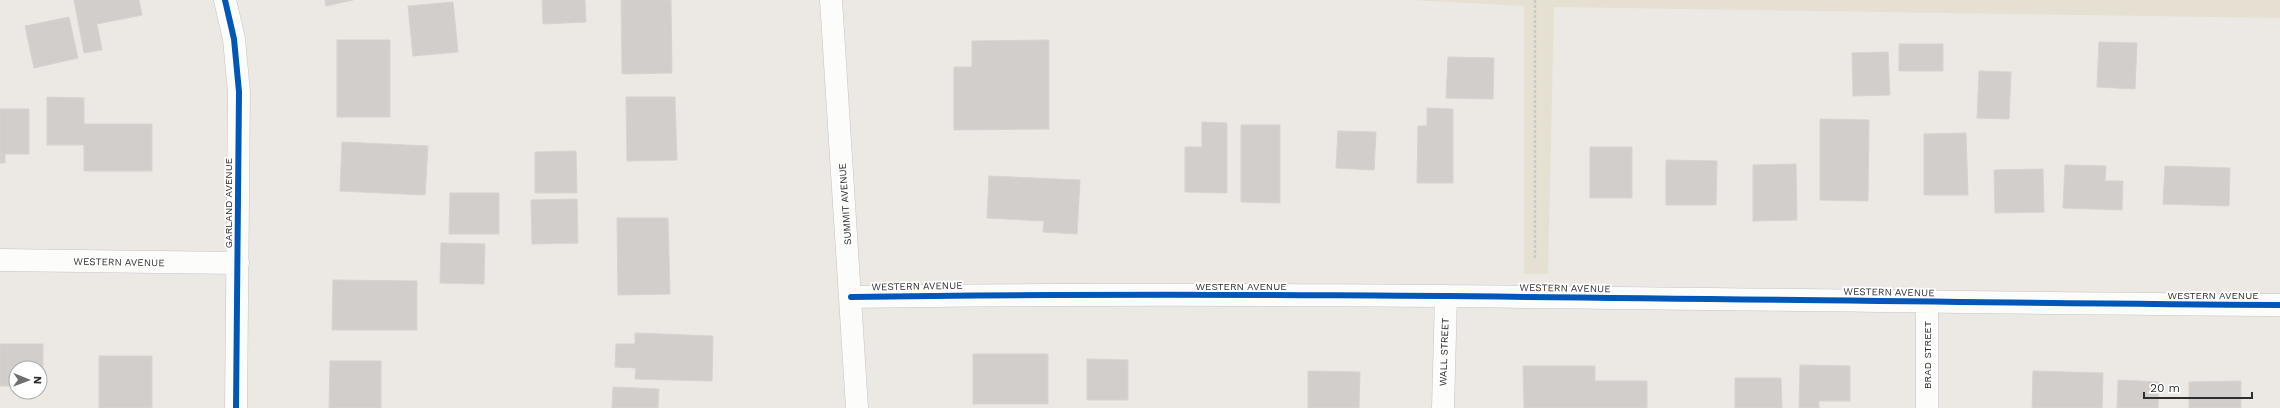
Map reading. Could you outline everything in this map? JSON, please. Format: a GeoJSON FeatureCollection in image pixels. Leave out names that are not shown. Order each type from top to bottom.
{"type":"FeatureCollection","features":[{"type":"Feature","properties":{"kind":"street","name":"GARLAND AVENUE"},"geometry":{"type":"LineString","coordinates":[[225,0],[234,40],[239,92],[236,408]]}},
{"type":"Feature","properties":{"kind":"street","name":"SUMMIT AVENUE"},"geometry":{"type":"LineString","coordinates":[[831,0],[857,408]]}},
{"type":"Feature","properties":{"kind":"street","name":"WESTERN AVENUE"},"geometry":{"type":"LineString","coordinates":[[0,260],[238,263]]}},
{"type":"Feature","properties":{"kind":"street","name":"WESTERN AVENUE"},"geometry":{"type":"LineString","coordinates":[[851,297],[977,295],[1446,296],[2280,305]]}},
{"type":"Feature","properties":{"kind":"street","name":"WALL STREET"},"geometry":{"type":"LineString","coordinates":[[1443,408],[1446,296]]}},
{"type":"Feature","properties":{"kind":"street","name":"BRAD STREET"},"geometry":{"type":"LineString","coordinates":[[1927,302],[1928,408]]}},
{"type":"Feature","properties":{"kind":"path"},"geometry":{"type":"LineString","coordinates":[[1535,0],[1535,258]]}},
{"type":"Feature","properties":{"kind":"shaded area"},"geometry":{"type":"Polygon","coordinates":[[[1411,0],[2280,0],[2280,18],[1554,7],[1548,274],[1524,274],[1524,6],[1411,0]]]}},
{"type":"Feature","properties":{"kind":"building"},"geometry":{"type":"Polygon","coordinates":[[[74,0],[139,0],[142,15],[97,24],[102,50],[84,53],[74,0]]]}},
{"type":"Feature","properties":{"kind":"building"},"geometry":{"type":"Polygon","coordinates":[[[325,0],[353,0],[326,6],[325,0]]]}},
{"type":"Feature","properties":{"kind":"building"},"geometry":{"type":"Polygon","coordinates":[[[542,0],[585,0],[586,22],[543,24],[542,0]]]}},
{"type":"Feature","properties":{"kind":"building"},"geometry":{"type":"Polygon","coordinates":[[[621,0],[671,0],[672,73],[622,74],[621,0]]]}},
{"type":"Feature","properties":{"kind":"building"},"geometry":{"type":"Polygon","coordinates":[[[453,2],[458,52],[413,56],[408,6],[453,2]]]}},
{"type":"Feature","properties":{"kind":"building"},"geometry":{"type":"Polygon","coordinates":[[[69,17],[78,58],[34,68],[25,26],[69,17]]]}},
{"type":"Feature","properties":{"kind":"building"},"geometry":{"type":"Polygon","coordinates":[[[337,40],[390,40],[390,117],[337,117],[337,40]]]}},
{"type":"Feature","properties":{"kind":"building"},"geometry":{"type":"Polygon","coordinates":[[[1049,40],[1049,129],[954,130],[954,67],[972,67],[972,41],[1049,40]]]}},
{"type":"Feature","properties":{"kind":"building"},"geometry":{"type":"Polygon","coordinates":[[[2099,42],[2137,43],[2135,89],[2097,87],[2099,42]]]}},
{"type":"Feature","properties":{"kind":"building"},"geometry":{"type":"Polygon","coordinates":[[[1899,44],[1943,44],[1943,71],[1899,71],[1899,44]]]}},
{"type":"Feature","properties":{"kind":"building"},"geometry":{"type":"Polygon","coordinates":[[[1888,52],[1890,95],[1853,96],[1852,53],[1888,52]]]}},
{"type":"Feature","properties":{"kind":"building"},"geometry":{"type":"Polygon","coordinates":[[[1448,57],[1494,58],[1493,99],[1446,98],[1448,57]]]}},
{"type":"Feature","properties":{"kind":"building"},"geometry":{"type":"Polygon","coordinates":[[[1979,71],[2011,72],[2009,119],[1977,118],[1979,71]]]}},
{"type":"Feature","properties":{"kind":"building"},"geometry":{"type":"Polygon","coordinates":[[[47,97],[84,98],[84,124],[152,124],[152,171],[84,171],[84,145],[47,145],[47,97]]]}},
{"type":"Feature","properties":{"kind":"building"},"geometry":{"type":"Polygon","coordinates":[[[626,97],[675,97],[677,160],[627,161],[626,97]]]}},
{"type":"Feature","properties":{"kind":"building"},"geometry":{"type":"Polygon","coordinates":[[[1427,108],[1453,109],[1453,183],[1417,183],[1418,126],[1427,126],[1427,108]]]}},
{"type":"Feature","properties":{"kind":"building"},"geometry":{"type":"Polygon","coordinates":[[[0,109],[29,109],[29,154],[5,154],[5,163],[0,163],[0,109]]]}},
{"type":"Feature","properties":{"kind":"building"},"geometry":{"type":"Polygon","coordinates":[[[1820,119],[1869,120],[1868,201],[1820,200],[1820,119]]]}},
{"type":"Feature","properties":{"kind":"building"},"geometry":{"type":"Polygon","coordinates":[[[1202,122],[1227,123],[1227,193],[1185,192],[1185,147],[1202,147],[1202,122]]]}},
{"type":"Feature","properties":{"kind":"building"},"geometry":{"type":"Polygon","coordinates":[[[1241,125],[1280,125],[1280,203],[1241,202],[1241,125]]]}},
{"type":"Feature","properties":{"kind":"building"},"geometry":{"type":"Polygon","coordinates":[[[1338,131],[1376,132],[1374,170],[1336,168],[1338,131]]]}},
{"type":"Feature","properties":{"kind":"building"},"geometry":{"type":"Polygon","coordinates":[[[1966,133],[1968,195],[1924,195],[1924,134],[1966,133]]]}},
{"type":"Feature","properties":{"kind":"building"},"geometry":{"type":"Polygon","coordinates":[[[342,142],[428,146],[425,195],[340,191],[342,142]]]}},
{"type":"Feature","properties":{"kind":"building"},"geometry":{"type":"Polygon","coordinates":[[[1590,147],[1632,147],[1632,198],[1590,198],[1590,147]]]}},
{"type":"Feature","properties":{"kind":"building"},"geometry":{"type":"Polygon","coordinates":[[[576,151],[577,193],[535,193],[535,152],[576,151]]]}},
{"type":"Feature","properties":{"kind":"building"},"geometry":{"type":"Polygon","coordinates":[[[1666,160],[1717,161],[1716,205],[1666,205],[1666,160]]]}},
{"type":"Feature","properties":{"kind":"building"},"geometry":{"type":"Polygon","coordinates":[[[1796,164],[1797,220],[1753,221],[1753,165],[1796,164]]]}},
{"type":"Feature","properties":{"kind":"building"},"geometry":{"type":"Polygon","coordinates":[[[2065,165],[2106,166],[2105,181],[2123,181],[2122,210],[2063,208],[2065,165]]]}},
{"type":"Feature","properties":{"kind":"building"},"geometry":{"type":"Polygon","coordinates":[[[2165,166],[2230,168],[2229,206],[2163,204],[2165,166]]]}},
{"type":"Feature","properties":{"kind":"building"},"geometry":{"type":"Polygon","coordinates":[[[2043,169],[2044,212],[1995,213],[1994,170],[2043,169]]]}},
{"type":"Feature","properties":{"kind":"building"},"geometry":{"type":"Polygon","coordinates":[[[989,176],[1080,180],[1077,234],[1043,232],[1044,221],[987,218],[989,176]]]}},
{"type":"Feature","properties":{"kind":"building"},"geometry":{"type":"Polygon","coordinates":[[[450,193],[499,193],[499,234],[449,234],[450,193]]]}},
{"type":"Feature","properties":{"kind":"building"},"geometry":{"type":"Polygon","coordinates":[[[577,199],[578,243],[532,244],[531,200],[577,199]]]}},
{"type":"Feature","properties":{"kind":"building"},"geometry":{"type":"Polygon","coordinates":[[[617,218],[668,218],[670,294],[618,295],[617,218]]]}},
{"type":"Feature","properties":{"kind":"building"},"geometry":{"type":"Polygon","coordinates":[[[441,243],[485,244],[484,284],[440,283],[441,243]]]}},
{"type":"Feature","properties":{"kind":"building"},"geometry":{"type":"Polygon","coordinates":[[[333,280],[417,281],[417,330],[332,330],[333,280]]]}},
{"type":"Feature","properties":{"kind":"building"},"geometry":{"type":"Polygon","coordinates":[[[635,333],[713,336],[712,381],[635,379],[636,368],[615,367],[616,344],[635,344],[635,333]]]}},
{"type":"Feature","properties":{"kind":"building"},"geometry":{"type":"Polygon","coordinates":[[[0,344],[43,344],[43,360],[8,360],[8,386],[0,386],[0,344]]]}},
{"type":"Feature","properties":{"kind":"building"},"geometry":{"type":"Polygon","coordinates":[[[973,354],[1048,354],[1048,404],[973,404],[973,354]]]}},
{"type":"Feature","properties":{"kind":"building"},"geometry":{"type":"Polygon","coordinates":[[[99,356],[152,356],[152,408],[99,408],[99,356]]]}},
{"type":"Feature","properties":{"kind":"building"},"geometry":{"type":"Polygon","coordinates":[[[1087,359],[1128,360],[1128,400],[1087,400],[1087,359]]]}},
{"type":"Feature","properties":{"kind":"building"},"geometry":{"type":"Polygon","coordinates":[[[330,361],[381,361],[381,408],[329,408],[330,361]]]}},
{"type":"Feature","properties":{"kind":"building"},"geometry":{"type":"Polygon","coordinates":[[[1800,365],[1850,366],[1850,401],[1819,401],[1819,408],[1799,408],[1800,365]]]}},
{"type":"Feature","properties":{"kind":"building"},"geometry":{"type":"Polygon","coordinates":[[[1523,366],[1595,366],[1595,381],[1647,381],[1647,408],[1524,408],[1523,366]]]}},
{"type":"Feature","properties":{"kind":"building"},"geometry":{"type":"Polygon","coordinates":[[[1308,371],[1360,372],[1359,408],[1308,408],[1308,371]]]}},
{"type":"Feature","properties":{"kind":"building"},"geometry":{"type":"Polygon","coordinates":[[[2033,371],[2103,373],[2102,408],[2032,408],[2033,371]]]}},
{"type":"Feature","properties":{"kind":"building"},"geometry":{"type":"Polygon","coordinates":[[[1735,378],[1781,378],[1782,408],[1735,408],[1735,378]]]}},
{"type":"Feature","properties":{"kind":"building"},"geometry":{"type":"Polygon","coordinates":[[[2118,380],[2159,382],[2158,408],[2117,408],[2118,380]]]}},
{"type":"Feature","properties":{"kind":"building"},"geometry":{"type":"Polygon","coordinates":[[[2241,381],[2241,408],[2189,408],[2189,382],[2241,381]]]}},
{"type":"Feature","properties":{"kind":"building"},"geometry":{"type":"Polygon","coordinates":[[[613,387],[659,389],[658,408],[612,408],[613,387]]]}},
{"type":"Feature","properties":{"kind":"cycle path"},"geometry":{"type":"LineString","coordinates":[[225,0],[234,39],[239,92],[236,408]]}},
{"type":"Feature","properties":{"kind":"cycle path"},"geometry":{"type":"LineString","coordinates":[[851,297],[1030,295],[1566,297],[2280,305]]}}]}
